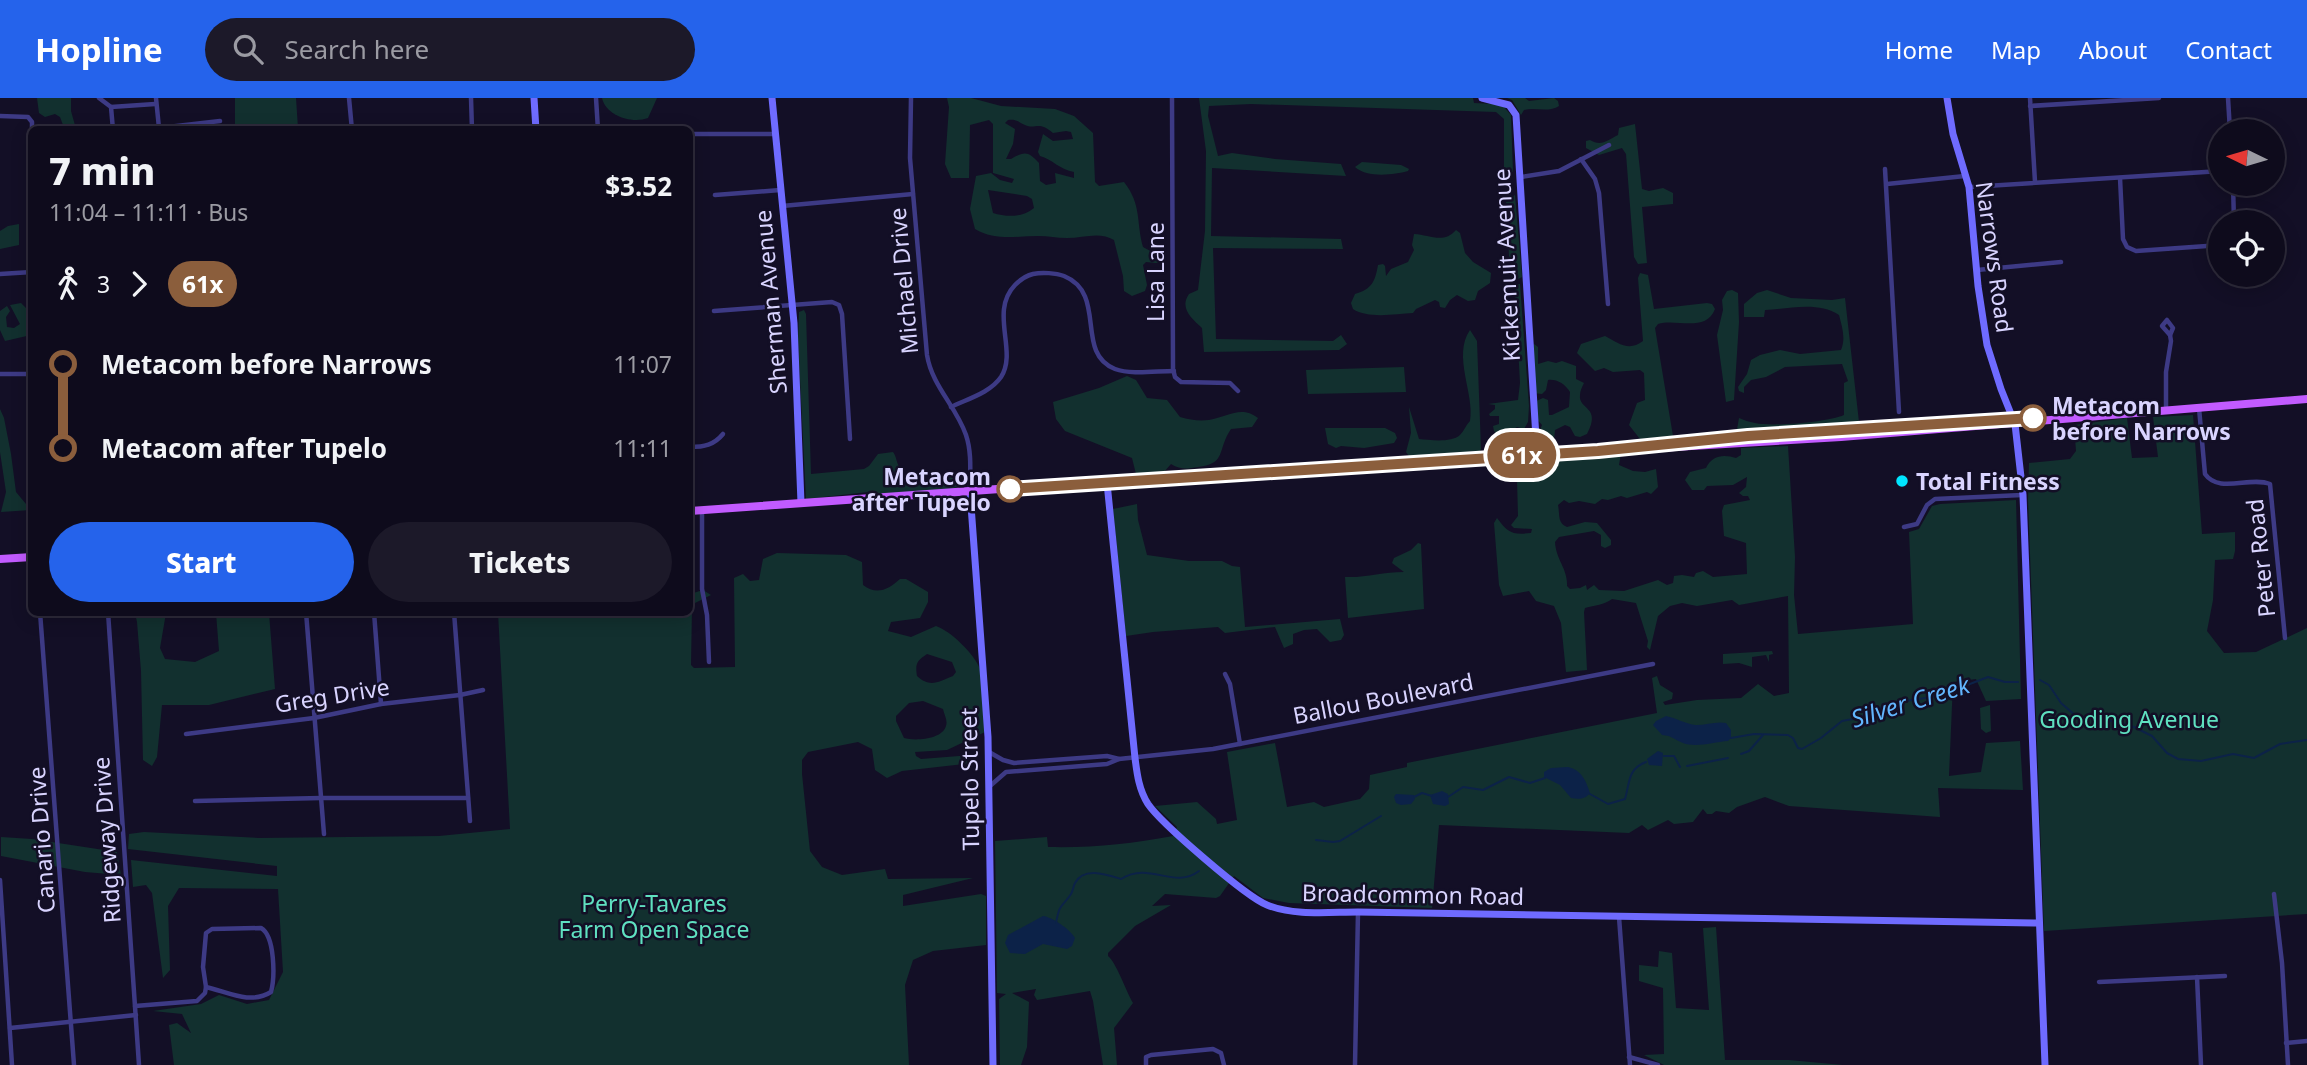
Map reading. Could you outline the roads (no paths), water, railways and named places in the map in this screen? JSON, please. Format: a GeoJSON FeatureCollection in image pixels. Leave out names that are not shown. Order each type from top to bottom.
{"type":"FeatureCollection","features":[{"type":"Feature","properties":{"kind":"main road"},"geometry":{"type":"LineString","coordinates":[[693,511],[1598,451],[1748,436],[2156,412],[2307,399]]}},
{"type":"Feature","properties":{"kind":"main road"},"geometry":{"type":"LineString","coordinates":[[0,559],[28,557]]}},
{"type":"Feature","properties":{"kind":"street"},"geometry":{"type":"LineString","coordinates":[[99,98],[111,107],[155,101],[159,126]]}},
{"type":"Feature","properties":{"kind":"street"},"geometry":{"type":"LineString","coordinates":[[349,98],[352,126]]}},
{"type":"Feature","properties":{"kind":"street"},"geometry":{"type":"LineString","coordinates":[[471,98],[472,126]]}},
{"type":"Feature","properties":{"kind":"street"},"geometry":{"type":"LineString","coordinates":[[534,98],[536,126]]}},
{"type":"Feature","properties":{"kind":"street"},"geometry":{"type":"LineString","coordinates":[[596,98],[598,126]]}},
{"type":"Feature","properties":{"kind":"street","name":"Sherman Avenue"},"geometry":{"type":"LineString","coordinates":[[772,98],[796,352],[801,503]]}},
{"type":"Feature","properties":{"kind":"street","name":"Michael Drive"},"geometry":{"type":"LineString","coordinates":[[911,98],[909,158],[928,363],[935,381],[964,430],[970,447],[970,492]]}},
{"type":"Feature","properties":{"kind":"street","name":"Lisa Lane"},"geometry":{"type":"LineString","coordinates":[[1172,98],[1174,371]]}},
{"type":"Feature","properties":{"kind":"street","name":"Kickemuit Avenue"},"geometry":{"type":"LineString","coordinates":[[1482,98],[1510,105],[1515,112],[1537,454]]}},
{"type":"Feature","properties":{"kind":"street","name":"Narrows Road"},"geometry":{"type":"LineString","coordinates":[[1947,98],[1953,134],[1969,187],[1989,352],[2014,421]]}},
{"type":"Feature","properties":{"kind":"street"},"geometry":{"type":"LineString","coordinates":[[2030,98],[2035,182]]}},
{"type":"Feature","properties":{"kind":"street"},"geometry":{"type":"LineString","coordinates":[[2031,106],[2159,98]]}},
{"type":"Feature","properties":{"kind":"street"},"geometry":{"type":"LineString","coordinates":[[2228,98],[2229,119]]}},
{"type":"Feature","properties":{"kind":"street"},"geometry":{"type":"LineString","coordinates":[[111,107],[113,126]]}},
{"type":"Feature","properties":{"kind":"street"},"geometry":{"type":"LineString","coordinates":[[0,116],[28,117],[32,126]]}},
{"type":"Feature","properties":{"kind":"street"},"geometry":{"type":"LineString","coordinates":[[178,126],[220,121]]}},
{"type":"Feature","properties":{"kind":"street"},"geometry":{"type":"LineString","coordinates":[[693,134],[775,134]]}},
{"type":"Feature","properties":{"kind":"street"},"geometry":{"type":"LineString","coordinates":[[1521,177],[1553,173],[1609,145]]}},
{"type":"Feature","properties":{"kind":"street"},"geometry":{"type":"LineString","coordinates":[[1581,159],[1590,170],[1598,188],[1608,304]]}},
{"type":"Feature","properties":{"kind":"street"},"geometry":{"type":"LineString","coordinates":[[1885,169],[1899,412]]}},
{"type":"Feature","properties":{"kind":"street"},"geometry":{"type":"LineString","coordinates":[[1969,187],[2208,172]]}},
{"type":"Feature","properties":{"kind":"street"},"geometry":{"type":"LineString","coordinates":[[1887,184],[1965,176]]}},
{"type":"Feature","properties":{"kind":"street"},"geometry":{"type":"LineString","coordinates":[[2120,177],[2123,239],[2127,247],[2136,251],[2208,247]]}},
{"type":"Feature","properties":{"kind":"street"},"geometry":{"type":"LineString","coordinates":[[715,195],[780,190]]}},
{"type":"Feature","properties":{"kind":"street"},"geometry":{"type":"LineString","coordinates":[[782,206],[913,194]]}},
{"type":"Feature","properties":{"kind":"street"},"geometry":{"type":"LineString","coordinates":[[1977,270],[2061,262]]}},
{"type":"Feature","properties":{"kind":"street"},"geometry":{"type":"LineString","coordinates":[[0,274],[28,272]]}},
{"type":"Feature","properties":{"kind":"street"},"geometry":{"type":"LineString","coordinates":[[951,407],[988,390],[1003,374],[1005,299],[1011,288],[1021,279],[1034,274],[1058,274],[1069,278],[1083,289],[1088,299],[1094,346],[1106,364],[1116,370],[1174,371],[1175,377],[1181,382],[1230,383],[1238,391]]}},
{"type":"Feature","properties":{"kind":"street"},"geometry":{"type":"LineString","coordinates":[[714,311],[832,302],[839,305],[842,314],[850,439]]}},
{"type":"Feature","properties":{"kind":"street"},"geometry":{"type":"LineString","coordinates":[[2166,410],[2165,387],[2170,335]]}},
{"type":"Feature","properties":{"kind":"street"},"geometry":{"type":"LineString","coordinates":[[0,374],[28,373]]}},
{"type":"Feature","properties":{"kind":"street","name":"Peter Road"},"geometry":{"type":"LineString","coordinates":[[2199,407],[2205,474],[2208,479],[2220,484],[2256,481],[2270,484],[2285,638]]}},
{"type":"Feature","properties":{"kind":"street"},"geometry":{"type":"LineString","coordinates":[[2014,421],[2023,495],[2045,1065]]}},
{"type":"Feature","properties":{"kind":"street"},"geometry":{"type":"LineString","coordinates":[[693,447],[716,442],[723,434]]}},
{"type":"Feature","properties":{"kind":"street","name":"Broadcommon Road"},"geometry":{"type":"LineString","coordinates":[[1107,483],[1140,788],[1151,807],[1173,829],[1266,905],[1287,910],[1358,912],[2039,923]]}},
{"type":"Feature","properties":{"kind":"street","name":"Tupelo Street"},"geometry":{"type":"LineString","coordinates":[[970,492],[989,752],[993,1065]]}},
{"type":"Feature","properties":{"kind":"street"},"geometry":{"type":"LineString","coordinates":[[1904,527],[1917,524],[1927,505],[1935,499],[2023,495]]}},
{"type":"Feature","properties":{"kind":"street"},"geometry":{"type":"LineString","coordinates":[[702,510],[702,589],[707,615],[709,662]]}},
{"type":"Feature","properties":{"kind":"street","name":"Canario Drive"},"geometry":{"type":"LineString","coordinates":[[40,616],[74,1065]]}},
{"type":"Feature","properties":{"kind":"street","name":"Ridgeway Drive"},"geometry":{"type":"LineString","coordinates":[[108,616],[139,1065]]}},
{"type":"Feature","properties":{"kind":"street"},"geometry":{"type":"LineString","coordinates":[[306,616],[324,834]]}},
{"type":"Feature","properties":{"kind":"street"},"geometry":{"type":"LineString","coordinates":[[374,616],[381,704]]}},
{"type":"Feature","properties":{"kind":"street"},"geometry":{"type":"LineString","coordinates":[[454,616],[470,821]]}},
{"type":"Feature","properties":{"kind":"street","name":"Ballou Boulevard"},"geometry":{"type":"LineString","coordinates":[[989,752],[1003,760],[1014,762],[1107,756],[1119,759],[1200,751],[1654,664]]}},
{"type":"Feature","properties":{"kind":"street"},"geometry":{"type":"LineString","coordinates":[[1226,674],[1240,744]]}},
{"type":"Feature","properties":{"kind":"street","name":"Greg Drive"},"geometry":{"type":"LineString","coordinates":[[186,734],[314,718],[381,704],[483,690]]}},
{"type":"Feature","properties":{"kind":"street","name":"Ballou Boulevard"},"geometry":{"type":"LineString","coordinates":[[990,786],[1006,772],[1107,764],[1119,759]]}},
{"type":"Feature","properties":{"kind":"street"},"geometry":{"type":"LineString","coordinates":[[195,802],[321,798],[468,798]]}},
{"type":"Feature","properties":{"kind":"street"},"geometry":{"type":"LineString","coordinates":[[0,880],[12,1065]]}},
{"type":"Feature","properties":{"kind":"street"},"geometry":{"type":"LineString","coordinates":[[2274,894],[2282,963],[2288,1065]]}},
{"type":"Feature","properties":{"kind":"street"},"geometry":{"type":"LineString","coordinates":[[1355,1065],[1358,912]]}},
{"type":"Feature","properties":{"kind":"street"},"geometry":{"type":"LineString","coordinates":[[1619,917],[1630,1065]]}},
{"type":"Feature","properties":{"kind":"street"},"geometry":{"type":"LineString","coordinates":[[135,1006],[197,1001],[205,993],[206,987],[203,967],[206,933],[222,928],[265,929],[271,942],[271,992],[260,998],[246,999],[206,987]]}},
{"type":"Feature","properties":{"kind":"street"},"geometry":{"type":"LineString","coordinates":[[2099,982],[2225,976]]}},
{"type":"Feature","properties":{"kind":"street"},"geometry":{"type":"LineString","coordinates":[[2197,977],[2201,1065]]}},
{"type":"Feature","properties":{"kind":"street"},"geometry":{"type":"LineString","coordinates":[[10,1028],[136,1015]]}},
{"type":"Feature","properties":{"kind":"street"},"geometry":{"type":"LineString","coordinates":[[2286,1042],[2307,1041]]}},
{"type":"Feature","properties":{"kind":"street"},"geometry":{"type":"LineString","coordinates":[[1146,1065],[1146,1057],[1151,1055],[1213,1049],[1222,1055],[1224,1065]]}},
{"type":"Feature","properties":{"kind":"street"},"geometry":{"type":"LineString","coordinates":[[1629,1057],[1658,1065]]}},
{"type":"Feature","properties":{"kind":"water"},"geometry":{"type":"Polygon","coordinates":[[[1666,716],[1696,725],[1726,723],[1731,730],[1731,738],[1728,741],[1705,744],[1683,743],[1662,735],[1653,725],[1666,716]]]}},
{"type":"Feature","properties":{"kind":"water"},"geometry":{"type":"Polygon","coordinates":[[[1658,751],[1663,753],[1662,766],[1649,765],[1647,759],[1658,751]]]}},
{"type":"Feature","properties":{"kind":"water"},"geometry":{"type":"Polygon","coordinates":[[[1568,767],[1580,773],[1585,780],[1590,793],[1586,797],[1571,798],[1560,785],[1544,777],[1544,772],[1551,768],[1568,767]]]}},
{"type":"Feature","properties":{"kind":"water"},"geometry":{"type":"Polygon","coordinates":[[[1442,791],[1448,794],[1449,804],[1433,804],[1430,795],[1442,791]]]}},
{"type":"Feature","properties":{"kind":"water"},"geometry":{"type":"Polygon","coordinates":[[[1396,794],[1414,795],[1415,799],[1411,804],[1401,805],[1396,803],[1396,794]]]}},
{"type":"Feature","properties":{"kind":"water"},"geometry":{"type":"Polygon","coordinates":[[[1043,916],[1056,921],[1069,931],[1075,938],[1072,946],[1067,949],[1043,944],[1025,954],[1010,953],[1005,943],[1008,935],[1043,916]]]}},
{"type":"Feature","properties":{"kind":"waterway","name":"Silver Creek"},"geometry":{"type":"LineString","coordinates":[[1731,738],[1754,734],[1788,735],[1793,738],[1798,748],[1802,749],[1842,721],[1858,718],[1892,703],[1939,696],[1988,677],[2005,682],[2018,682]]}},
{"type":"Feature","properties":{"kind":"waterway","name":"Silver Creek"},"geometry":{"type":"LineString","coordinates":[[2040,680],[2049,685],[2061,703],[2076,716],[2134,727],[2152,736],[2167,753],[2178,759],[2201,761],[2233,754],[2254,758],[2280,744],[2307,740]]}},
{"type":"Feature","properties":{"kind":"waterway"},"geometry":{"type":"LineString","coordinates":[[1741,754],[1749,751],[1763,735]]}},
{"type":"Feature","properties":{"kind":"waterway"},"geometry":{"type":"LineString","coordinates":[[1664,756],[1674,756],[1680,767]]}},
{"type":"Feature","properties":{"kind":"waterway"},"geometry":{"type":"LineString","coordinates":[[1687,766],[1728,758]]}},
{"type":"Feature","properties":{"kind":"waterway"},"geometry":{"type":"LineString","coordinates":[[1590,794],[1608,804],[1625,799],[1632,773],[1646,762]]}},
{"type":"Feature","properties":{"kind":"waterway"},"geometry":{"type":"LineString","coordinates":[[1448,797],[1463,787],[1483,790],[1509,777],[1530,783],[1545,778]]}},
{"type":"Feature","properties":{"kind":"waterway"},"geometry":{"type":"LineString","coordinates":[[1414,797],[1422,793],[1432,796]]}},
{"type":"Feature","properties":{"kind":"waterway"},"geometry":{"type":"LineString","coordinates":[[1316,840],[1340,841],[1381,816]]}},
{"type":"Feature","properties":{"kind":"waterway"},"geometry":{"type":"LineString","coordinates":[[1056,923],[1060,909],[1075,883],[1084,875],[1096,873],[1121,879],[1142,873],[1180,878],[1199,871]]}},
{"type":"Feature","properties":{"kind":"place","name":"Metacom before Narrows"},"geometry":{"type":"Point","coordinates":[2033,418]}},
{"type":"Feature","properties":{"kind":"place","name":"Total Fitness"},"geometry":{"type":"Point","coordinates":[1902,481]}},
{"type":"Feature","properties":{"kind":"place","name":"Metacom after Tupelo"},"geometry":{"type":"Point","coordinates":[1010,489]}},
{"type":"Feature","properties":{"kind":"park label","name":"Gooding Avenue"},"geometry":{"type":"Point","coordinates":[2129,719]}},
{"type":"Feature","properties":{"kind":"park label","name":"Perry-Tavares Farm Open Space"},"geometry":{"type":"Point","coordinates":[654,916]}}]}
